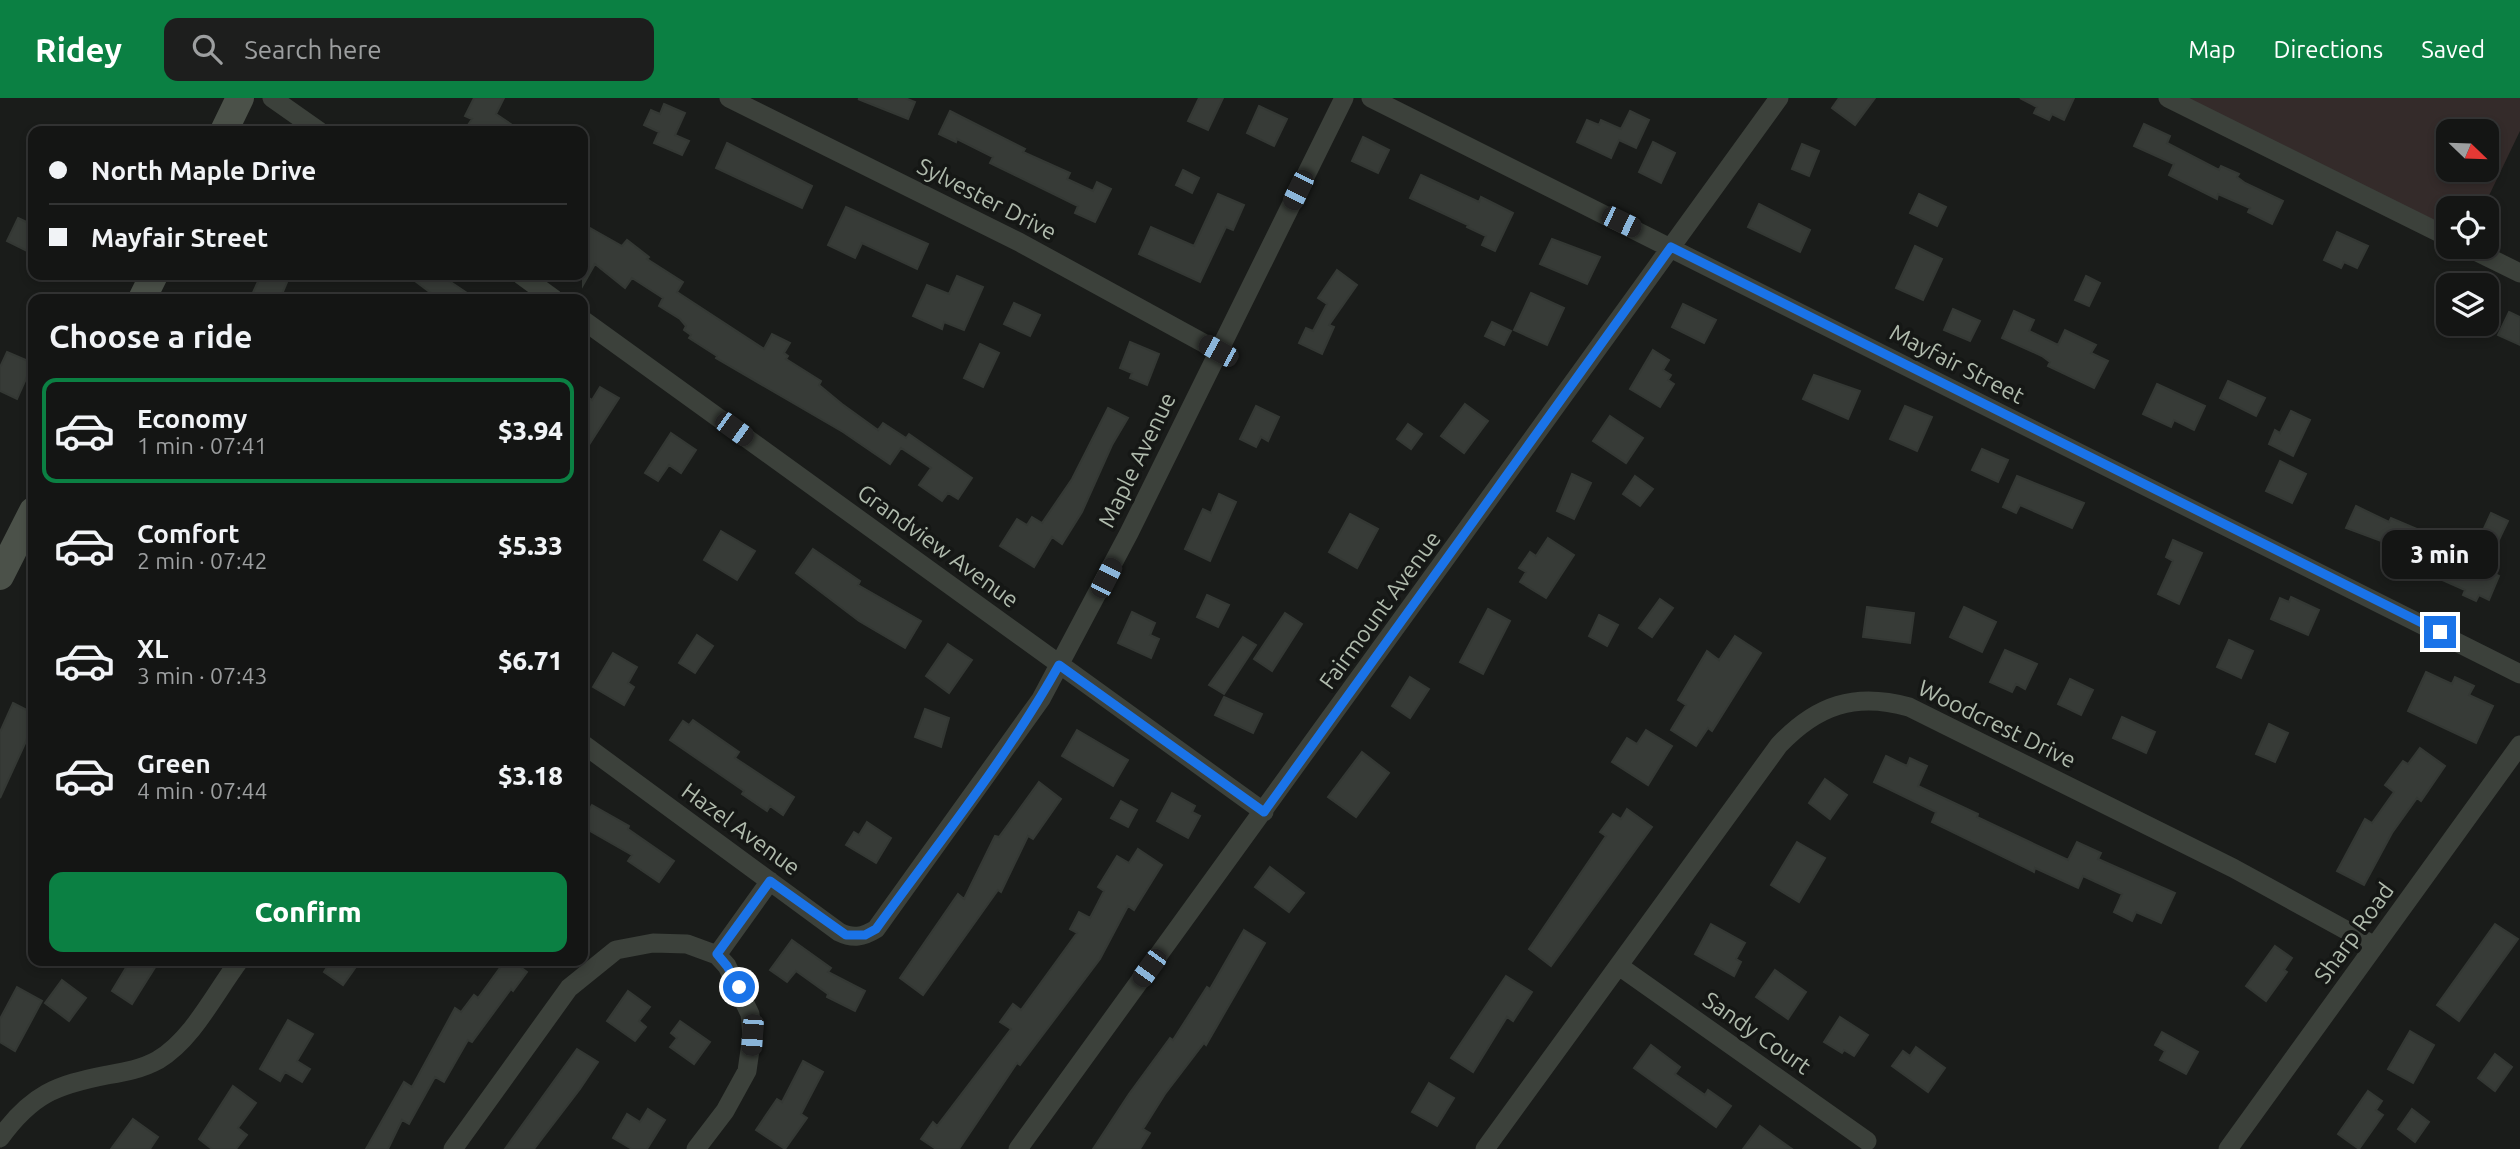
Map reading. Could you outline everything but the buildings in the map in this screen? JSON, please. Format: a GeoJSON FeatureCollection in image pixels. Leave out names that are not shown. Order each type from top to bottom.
{"type":"FeatureCollection","features":[{"type":"Feature","properties":{"kind":"main road"},"geometry":{"type":"LineString","coordinates":[[226,126],[240,98]]}},
{"type":"Feature","properties":{"kind":"main road"},"geometry":{"type":"LineString","coordinates":[[0,576],[28,521]]}},
{"type":"Feature","properties":{"kind":"street"},"geometry":{"type":"LineString","coordinates":[[272,98],[312,126]]}},
{"type":"Feature","properties":{"kind":"street","name":"Sylvester Drive"},"geometry":{"type":"LineString","coordinates":[[729,98],[1019,242],[1218,351]]}},
{"type":"Feature","properties":{"kind":"street","name":"Maple Avenue"},"geometry":{"type":"LineString","coordinates":[[874,930],[1041,699],[1129,533],[1344,98]]}},
{"type":"Feature","properties":{"kind":"street","name":"Mayfair Street"},"geometry":{"type":"LineString","coordinates":[[1371,98],[2520,674]]}},
{"type":"Feature","properties":{"kind":"street","name":"Fairmount Avenue"},"geometry":{"type":"LineString","coordinates":[[1018,1149],[1779,98]]}},
{"type":"Feature","properties":{"kind":"street"},"geometry":{"type":"LineString","coordinates":[[2168,98],[2436,231]]}},
{"type":"Feature","properties":{"kind":"street"},"geometry":{"type":"LineString","coordinates":[[2491,259],[2520,273]]}},
{"type":"Feature","properties":{"kind":"street"},"geometry":{"type":"LineString","coordinates":[[528,280],[548,294]]}},
{"type":"Feature","properties":{"kind":"street","name":"Grandview Avenue"},"geometry":{"type":"LineString","coordinates":[[588,324],[1264,812]]}},
{"type":"Feature","properties":{"kind":"street","name":"Woodcrest Drive"},"geometry":{"type":"LineString","coordinates":[[1485,1149],[1779,745],[1798,724],[1820,712],[1848,702],[1872,699],[1909,707],[2233,868],[2375,946]]}},
{"type":"Feature","properties":{"kind":"street","name":"Sharp Road"},"geometry":{"type":"LineString","coordinates":[[2228,1149],[2520,745]]}},
{"type":"Feature","properties":{"kind":"street","name":"Hazel Avenue"},"geometry":{"type":"LineString","coordinates":[[588,748],[846,935],[865,935],[874,930]]}},
{"type":"Feature","properties":{"kind":"street"},"geometry":{"type":"LineString","coordinates":[[717,954],[770,881]]}},
{"type":"Feature","properties":{"kind":"street"},"geometry":{"type":"LineString","coordinates":[[453,1149],[569,988],[616,950],[653,943],[687,944],[717,954],[727,966],[750,1013],[750,1054],[738,1090],[696,1149]]}},
{"type":"Feature","properties":{"kind":"street"},"geometry":{"type":"LineString","coordinates":[[0,1138],[33,1100],[48,1090],[129,1071],[160,1058],[202,1014],[236,966]]}},
{"type":"Feature","properties":{"kind":"street","name":"Sandy Court"},"geometry":{"type":"LineString","coordinates":[[1619,966],[1867,1141]]}},
{"type":"Feature","properties":{"kind":"shaded area"},"geometry":{"type":"Polygon","coordinates":[[[2161,98],[2520,98],[2520,131],[2499,175],[2499,119],[2436,119],[2436,182],[2495,182],[2489,196],[2436,196],[2436,234],[2161,98]]]}},
{"type":"Feature","properties":{"kind":"route"},"geometry":{"type":"LineString","coordinates":[[739,987],[717,954],[770,881],[839,932],[853,937],[876,929],[1041,699],[1059,665],[1264,812],[1671,247],[2440,632]]}}]}
